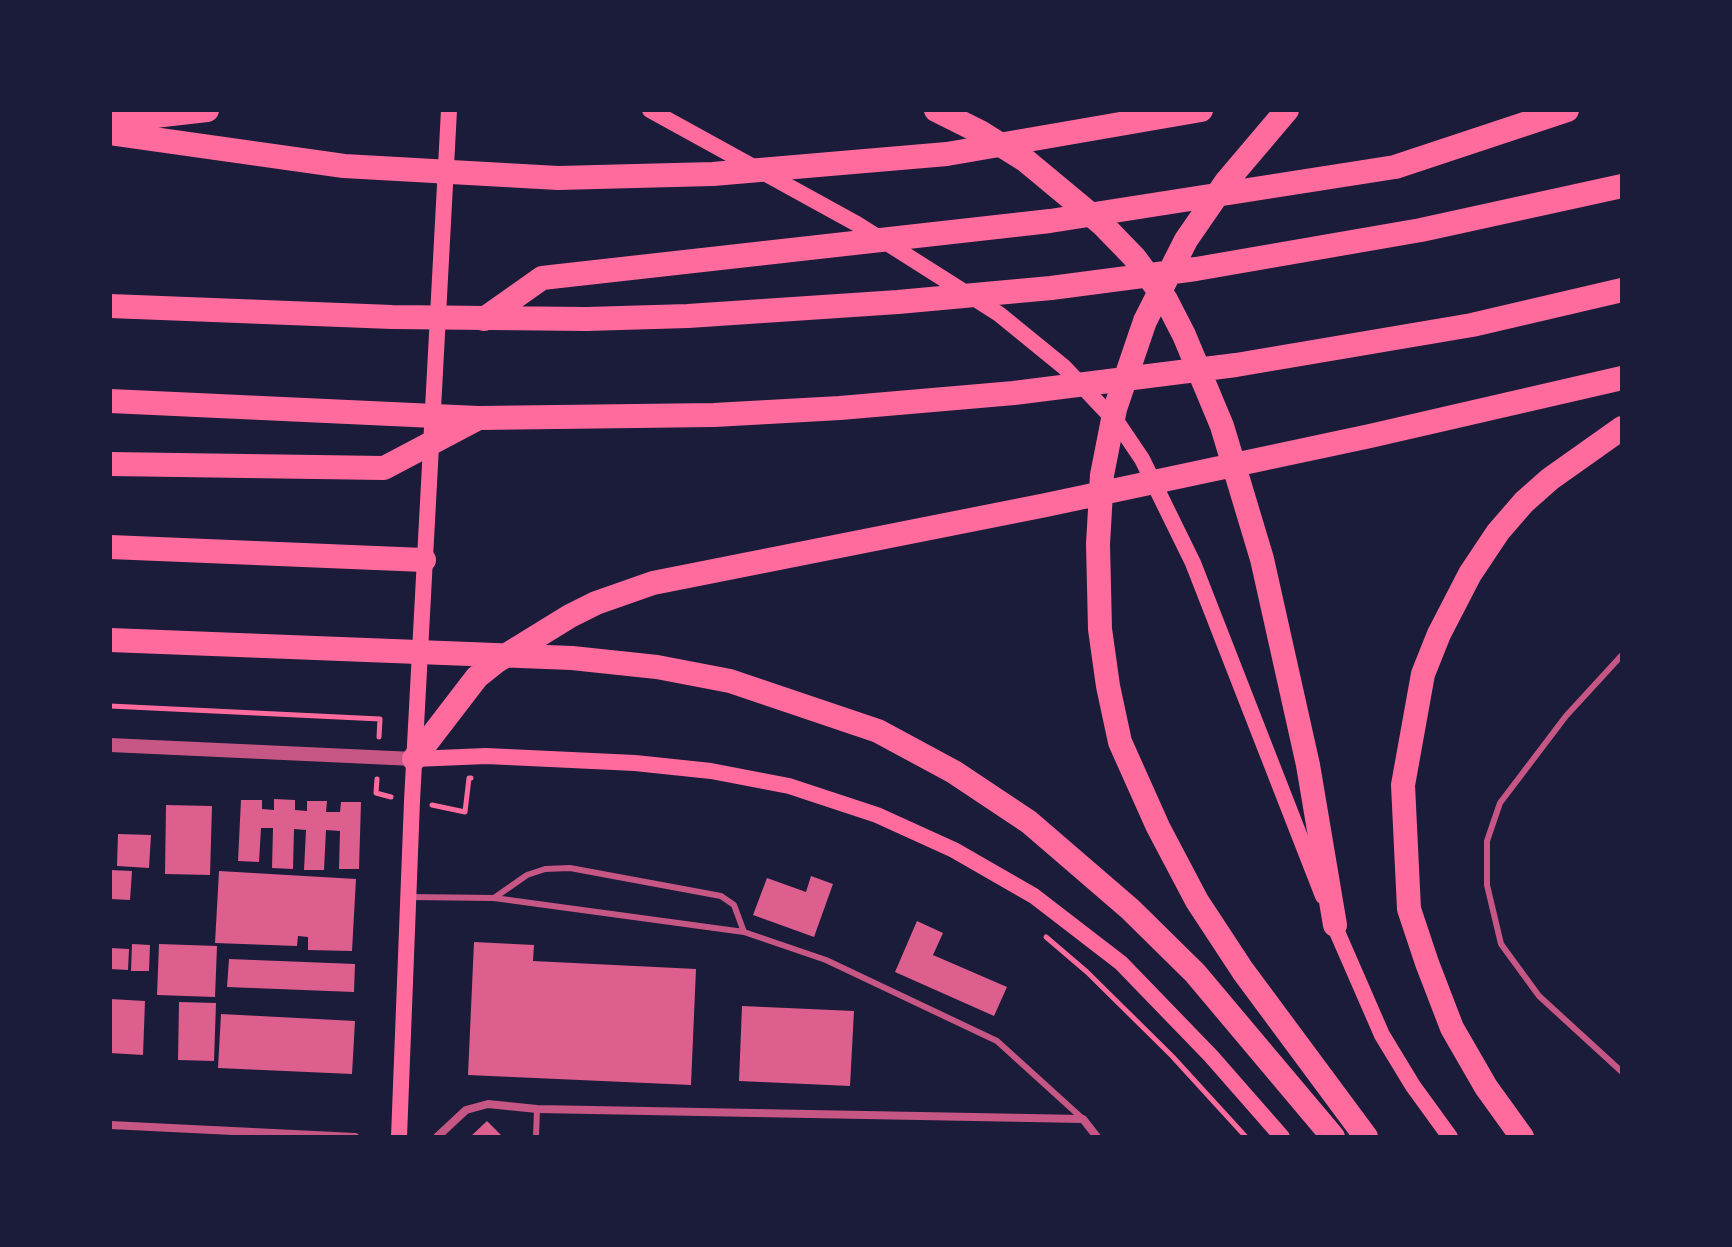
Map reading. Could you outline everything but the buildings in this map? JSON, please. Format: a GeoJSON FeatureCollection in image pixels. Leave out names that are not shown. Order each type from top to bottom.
{"type":"FeatureCollection","features":[{"type":"Feature","properties":{"kind":"highway"},"geometry":{"type":"LineString","coordinates":[[110,121],[207,110]]}},
{"type":"Feature","properties":{"kind":"highway"},"geometry":{"type":"LineString","coordinates":[[936,110],[1025,160],[1102,224],[1134,257],[1166,300],[1184,335],[1222,426],[1262,559],[1308,765],[1335,925]]}},
{"type":"Feature","properties":{"kind":"highway"},"geometry":{"type":"LineString","coordinates":[[110,133],[344,166],[558,178],[713,174],[947,154],[1201,110]]}},
{"type":"Feature","properties":{"kind":"highway"},"geometry":{"type":"LineString","coordinates":[[1287,110],[1226,182],[1186,240],[1145,321],[1115,409],[1102,475],[1098,544],[1100,629],[1120,742],[1164,839],[1197,901],[1243,971],[1366,1137]]}},
{"type":"Feature","properties":{"kind":"highway"},"geometry":{"type":"LineString","coordinates":[[484,319],[542,278],[1050,221],[1395,167],[1567,110]]}},
{"type":"Feature","properties":{"kind":"highway"},"geometry":{"type":"LineString","coordinates":[[110,306],[484,319],[688,316],[898,302],[1051,288],[1196,269],[1421,230],[1622,186]]}},
{"type":"Feature","properties":{"kind":"highway"},"geometry":{"type":"LineString","coordinates":[[110,401],[478,418],[714,415],[961,399],[1236,365],[1472,325],[1622,290]]}},
{"type":"Feature","properties":{"kind":"highway"},"geometry":{"type":"LineString","coordinates":[[414,759],[477,677],[497,661],[596,603],[653,583],[1046,505],[1622,378]]}},
{"type":"Feature","properties":{"kind":"highway"},"geometry":{"type":"LineString","coordinates":[[110,464],[384,468],[478,418]]}},
{"type":"Feature","properties":{"kind":"highway"},"geometry":{"type":"LineString","coordinates":[[1522,1137],[1486,1087],[1452,1028],[1427,963],[1409,909],[1403,785],[1423,674],[1439,634],[1470,574],[1498,532],[1524,502],[1550,479],[1622,428]]}},
{"type":"Feature","properties":{"kind":"highway"},"geometry":{"type":"LineString","coordinates":[[110,547],[424,560]]}},
{"type":"Feature","properties":{"kind":"highway"},"geometry":{"type":"LineString","coordinates":[[110,640],[572,658],[657,667],[730,681],[878,731],[954,772],[1029,822],[1130,909],[1195,973],[1333,1137]]}},
{"type":"Feature","properties":{"kind":"main road"},"geometry":{"type":"LineString","coordinates":[[399,1137],[414,759],[449,110]]}},
{"type":"Feature","properties":{"kind":"main road"},"geometry":{"type":"LineString","coordinates":[[650,110],[857,224],[999,314],[1064,367],[1119,425],[1142,459],[1193,563],[1335,925],[1382,1035],[1413,1086],[1450,1137]]}},
{"type":"Feature","properties":{"kind":"main road"},"geometry":{"type":"LineString","coordinates":[[678,110],[719,146]]}},
{"type":"Feature","properties":{"kind":"main road"},"geometry":{"type":"LineString","coordinates":[[414,759],[486,756],[635,763],[711,771],[789,786],[877,815],[954,850],[1034,896],[1121,963],[1211,1056],[1282,1137]]}},
{"type":"Feature","properties":{"kind":"street"},"geometry":{"type":"LineString","coordinates":[[110,745],[414,759]]}},
{"type":"Feature","properties":{"kind":"street"},"geometry":{"type":"LineString","coordinates":[[437,1137],[466,1110],[488,1104],[537,1109],[1083,1119],[1097,1137]]}},
{"type":"Feature","properties":{"kind":"street"},"geometry":{"type":"LineString","coordinates":[[110,1125],[355,1137]]}},
{"type":"Feature","properties":{"kind":"lane"},"geometry":{"type":"LineString","coordinates":[[1622,655],[1566,716],[1500,803],[1487,841],[1487,885],[1501,944],[1539,996],[1622,1072]]}},
{"type":"Feature","properties":{"kind":"lane"},"geometry":{"type":"LineString","coordinates":[[494,898],[527,875],[545,869],[570,868],[721,896],[734,905],[744,932]]}},
{"type":"Feature","properties":{"kind":"lane"},"geometry":{"type":"LineString","coordinates":[[409,897],[494,898],[744,932],[826,960],[997,1041],[1083,1119]]}},
{"type":"Feature","properties":{"kind":"lane"},"geometry":{"type":"LineString","coordinates":[[536,1137],[537,1109]]}},
{"type":"Feature","properties":{"kind":"path"},"geometry":{"type":"LineString","coordinates":[[110,706],[380,719]]}},
{"type":"Feature","properties":{"kind":"path"},"geometry":{"type":"LineString","coordinates":[[465,812],[469,778],[483,778]]}},
{"type":"Feature","properties":{"kind":"path"},"geometry":{"type":"LineString","coordinates":[[1041,933],[1087,972],[1172,1056],[1246,1137]]}}]}
